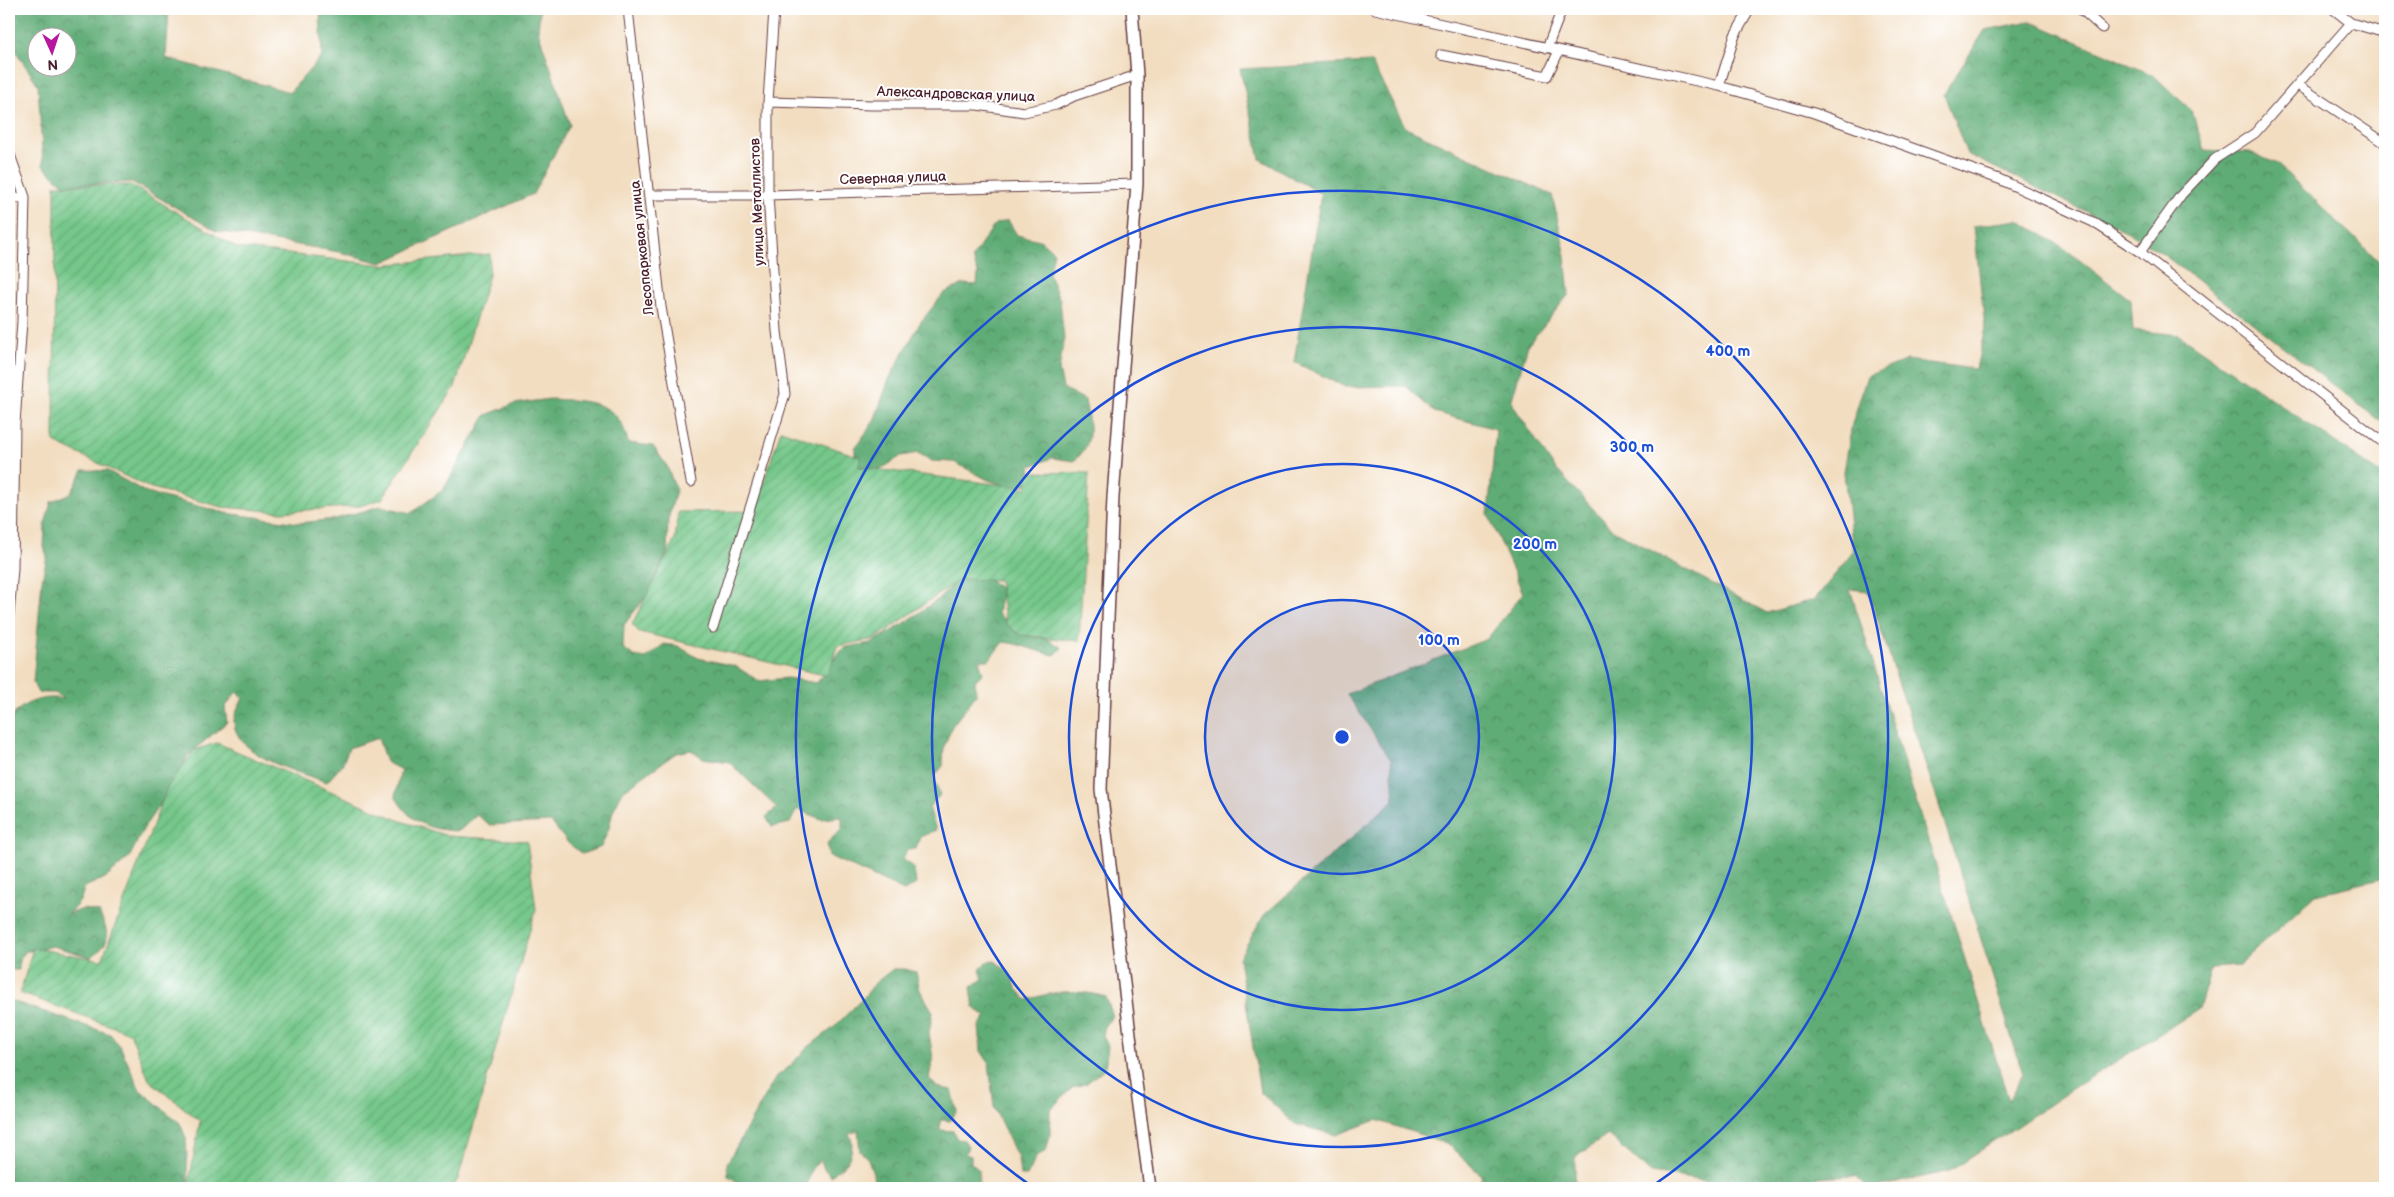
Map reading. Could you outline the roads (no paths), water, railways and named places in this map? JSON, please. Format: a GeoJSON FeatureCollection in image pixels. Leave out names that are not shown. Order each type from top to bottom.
{"type":"FeatureCollection","features":[{"type":"Feature","properties":{"kind":"main road"},"geometry":{"type":"LineString","coordinates":[[1132,9],[1137,75],[1138,184],[1113,497],[1101,789],[1150,1188]]}},
{"type":"Feature","properties":{"kind":"street","name":"Лесопарковая улица"},"geometry":{"type":"LineString","coordinates":[[628,9],[662,307],[691,482]]}},
{"type":"Feature","properties":{"kind":"street","name":"улица Металлистов"},"geometry":{"type":"LineString","coordinates":[[713,628],[785,394],[777,331],[768,195],[768,102],[774,9]]}},
{"type":"Feature","properties":{"kind":"street"},"geometry":{"type":"LineString","coordinates":[[1375,9],[1718,86],[1814,114],[1999,179],[2093,222],[2140,252],[2385,444]]}},
{"type":"Feature","properties":{"kind":"street"},"geometry":{"type":"LineString","coordinates":[[1547,48],[1562,9]]}},
{"type":"Feature","properties":{"kind":"street"},"geometry":{"type":"LineString","coordinates":[[1718,86],[1735,35],[1750,9]]}},
{"type":"Feature","properties":{"kind":"street"},"geometry":{"type":"LineString","coordinates":[[2082,9],[2102,28]]}},
{"type":"Feature","properties":{"kind":"street"},"geometry":{"type":"LineString","coordinates":[[2333,9],[2351,23],[2385,33]]}},
{"type":"Feature","properties":{"kind":"street"},"geometry":{"type":"LineString","coordinates":[[2140,252],[2181,195],[2215,159],[2255,133],[2351,23]]}},
{"type":"Feature","properties":{"kind":"street"},"geometry":{"type":"LineString","coordinates":[[1441,55],[1546,76],[1559,50]]}},
{"type":"Feature","properties":{"kind":"street","name":"Александровская улица"},"geometry":{"type":"LineString","coordinates":[[768,102],[872,105],[977,105],[1024,112],[1056,105],[1074,96],[1137,75]]}},
{"type":"Feature","properties":{"kind":"street"},"geometry":{"type":"LineString","coordinates":[[2298,85],[2385,144]]}},
{"type":"Feature","properties":{"kind":"street"},"geometry":{"type":"LineString","coordinates":[[9,152],[25,197],[22,321],[12,423],[13,569],[9,614]]}},
{"type":"Feature","properties":{"kind":"street","name":"Северная улица"},"geometry":{"type":"LineString","coordinates":[[650,196],[768,195],[1138,184]]}},
{"type":"Feature","properties":{"kind":"street"},"geometry":{"type":"LineString","coordinates":[[9,200],[25,197]]}}]}
